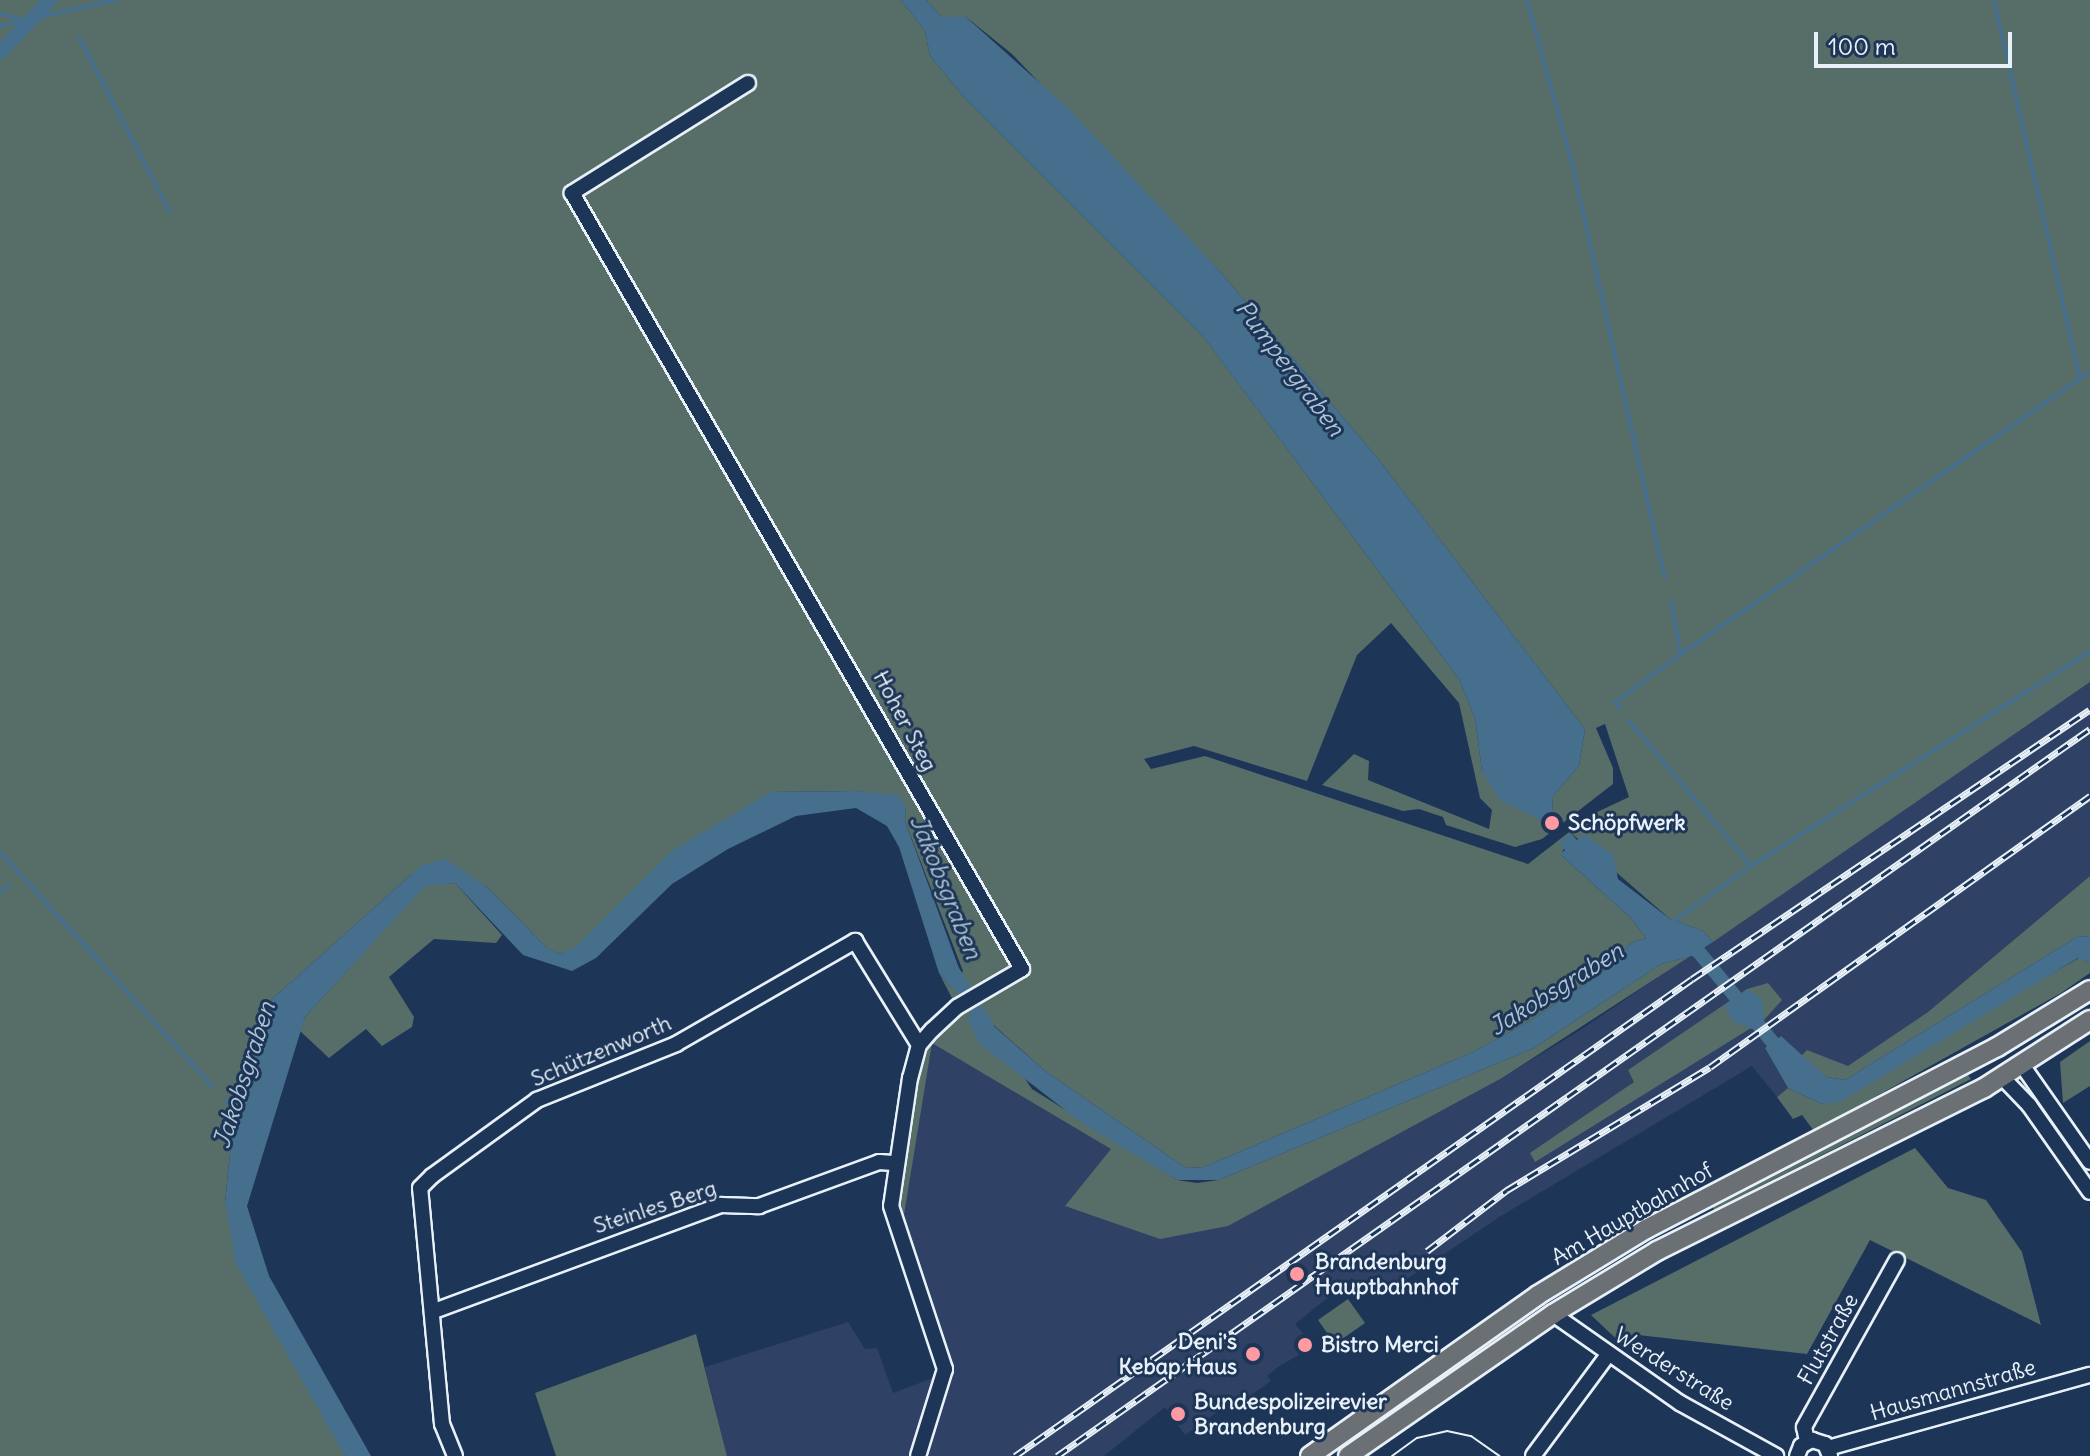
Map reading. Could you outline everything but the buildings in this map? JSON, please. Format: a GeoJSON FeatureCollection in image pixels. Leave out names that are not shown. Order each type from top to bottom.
{"type":"FeatureCollection","features":[{"type":"Feature","properties":{"kind":"main road","name":"Am Hauptbahnhof"},"geometry":{"type":"LineString","coordinates":[[1310,1456],[1538,1295],[1692,1202],[1997,1047],[2090,990]]}},
{"type":"Feature","properties":{"kind":"main road","name":"Am Hauptbahnhof"},"geometry":{"type":"LineString","coordinates":[[1348,1456],[1553,1314],[1705,1227],[2002,1077],[2090,1020]]}},
{"type":"Feature","properties":{"kind":"main road"},"geometry":{"type":"LineString","coordinates":[[1997,1047],[2022,1065]]}},
{"type":"Feature","properties":{"kind":"main road"},"geometry":{"type":"LineString","coordinates":[[1997,1047],[2002,1077]]}},
{"type":"Feature","properties":{"kind":"main road"},"geometry":{"type":"LineString","coordinates":[[1692,1202],[1705,1227]]}},
{"type":"Feature","properties":{"kind":"main road"},"geometry":{"type":"LineString","coordinates":[[1538,1295],[1553,1314]]}},
{"type":"Feature","properties":{"kind":"street","name":"Hoher Steg"},"geometry":{"type":"LineString","coordinates":[[748,83],[572,193],[1022,969],[957,1007],[919,1045]]}},
{"type":"Feature","properties":{"kind":"street","name":"Schützenworth"},"geometry":{"type":"LineString","coordinates":[[455,1456],[442,1424],[434,1311],[420,1188],[537,1100],[676,1044],[855,941],[919,1045]]}},
{"type":"Feature","properties":{"kind":"street"},"geometry":{"type":"LineString","coordinates":[[918,1456],[945,1369],[894,1226],[893,1163],[919,1045]]}},
{"type":"Feature","properties":{"kind":"street"},"geometry":{"type":"LineString","coordinates":[[2022,1065],[2090,1162]]}},
{"type":"Feature","properties":{"kind":"street"},"geometry":{"type":"LineString","coordinates":[[2002,1077],[2029,1105],[2090,1192]]}},
{"type":"Feature","properties":{"kind":"street","name":"Steinles Berg"},"geometry":{"type":"LineString","coordinates":[[434,1311],[721,1205],[759,1206],[879,1162],[893,1163]]}},
{"type":"Feature","properties":{"kind":"street","name":"Flutstraße"},"geometry":{"type":"LineString","coordinates":[[1807,1441],[1804,1427],[1897,1260]]}},
{"type":"Feature","properties":{"kind":"street","name":"Werderstraße"},"geometry":{"type":"LineString","coordinates":[[1553,1314],[1607,1356],[1776,1456]]}},
{"type":"Feature","properties":{"kind":"street"},"geometry":{"type":"LineString","coordinates":[[1533,1456],[1607,1356]]}},
{"type":"Feature","properties":{"kind":"street","name":"Hausmannstraße"},"geometry":{"type":"LineString","coordinates":[[1829,1452],[2090,1375]]}},
{"type":"Feature","properties":{"kind":"street"},"geometry":{"type":"LineString","coordinates":[[1797,1456],[1807,1441],[1817,1440],[1829,1452]]}},
{"type":"Feature","properties":{"kind":"shaded area"},"geometry":{"type":"Polygon","coordinates":[[[2090,682],[2090,876],[1928,1012],[1848,1067],[1807,1050],[1800,1057],[1780,1036],[1765,1048],[1788,1088],[1777,1097],[1752,1066],[1501,1216],[1386,1293],[1375,1277],[1360,1288],[1352,1278],[1295,1324],[1314,1346],[1278,1367],[1267,1376],[1271,1381],[1248,1397],[1245,1392],[1185,1435],[1165,1407],[1104,1456],[925,1456],[952,1372],[902,1227],[902,1212],[931,1042],[1112,1149],[1066,1207],[1228,1226],[1502,1078],[1582,1029],[2090,682]],[[1747,989],[1628,1070],[1635,1081],[1535,1161],[1764,1020],[1747,989]]]}},
{"type":"Feature","properties":{"kind":"shaded area"},"geometry":{"type":"Polygon","coordinates":[[[848,1322],[865,1349],[877,1348],[893,1393],[938,1376],[910,1456],[727,1456],[705,1367],[848,1322]]]}},
{"type":"Feature","properties":{"kind":"green space"},"geometry":{"type":"Polygon","coordinates":[[[0,0],[901,0],[925,31],[930,56],[963,96],[1203,336],[1459,679],[1475,718],[1482,771],[1542,821],[1552,812],[1553,796],[1579,766],[1585,729],[1379,460],[1223,275],[1012,54],[966,17],[942,17],[926,0],[2090,0],[2090,682],[1713,942],[1703,931],[1670,919],[1571,833],[1561,855],[1631,918],[1646,938],[1631,943],[1608,968],[1530,1021],[1473,1052],[1204,1167],[1186,1168],[1045,1071],[980,1013],[1032,1089],[1177,1180],[1197,1183],[1219,1180],[1534,1048],[1661,964],[1689,957],[1502,1078],[1228,1226],[1160,1239],[1065,1206],[1111,1149],[932,1043],[902,1227],[900,1173],[921,1057],[954,1002],[939,973],[951,988],[963,971],[905,821],[906,807],[890,798],[856,791],[771,792],[576,948],[560,954],[547,948],[487,887],[412,874],[271,1000],[233,1125],[225,1202],[345,1456],[0,1456],[0,0]],[[1391,623],[1357,655],[1307,781],[1194,746],[1144,759],[1151,769],[1205,756],[1528,864],[1591,815],[1629,797],[1605,724],[1596,728],[1613,768],[1613,784],[1542,839],[1515,847],[1446,825],[1443,817],[1419,809],[1403,811],[1322,785],[1354,754],[1369,761],[1368,780],[1489,829],[1492,810],[1480,798],[1459,703],[1391,623]]]}},
{"type":"Feature","properties":{"kind":"green space"},"geometry":{"type":"Polygon","coordinates":[[[2090,876],[2090,936],[2077,937],[1845,1080],[1826,1077],[1800,1057],[1807,1050],[1848,1066],[1928,1012],[2090,876]]]}},
{"type":"Feature","properties":{"kind":"green space"},"geometry":{"type":"Polygon","coordinates":[[[455,883],[502,935],[496,943],[434,939],[389,977],[414,1017],[412,1027],[382,1046],[366,1029],[329,1058],[300,1031],[305,1017],[425,885],[455,883]]]}},
{"type":"Feature","properties":{"kind":"green space"},"geometry":{"type":"Polygon","coordinates":[[[2079,958],[2090,963],[2090,973],[2061,993],[1814,1131],[1802,1115],[1793,1119],[1777,1097],[1788,1088],[1822,1104],[2079,958]]]}},
{"type":"Feature","properties":{"kind":"green space"},"geometry":{"type":"Polygon","coordinates":[[[1768,983],[1782,1000],[1764,1020],[1535,1162],[1530,1153],[1634,1082],[1628,1070],[1747,989],[1768,983]]]}},
{"type":"Feature","properties":{"kind":"green space"},"geometry":{"type":"Polygon","coordinates":[[[2090,1041],[2090,1086],[2063,1103],[2060,1062],[2090,1041]]]}},
{"type":"Feature","properties":{"kind":"green space"},"geometry":{"type":"Polygon","coordinates":[[[1968,1075],[1971,1079],[1714,1210],[1711,1203],[1968,1075]]]}},
{"type":"Feature","properties":{"kind":"green space"},"geometry":{"type":"Polygon","coordinates":[[[1915,1148],[1948,1188],[1986,1200],[2022,1252],[2041,1325],[1870,1240],[1807,1354],[1638,1335],[1627,1349],[1591,1315],[1915,1148]]]}},
{"type":"Feature","properties":{"kind":"green space"},"geometry":{"type":"Polygon","coordinates":[[[1348,1299],[1365,1323],[1335,1344],[1318,1320],[1348,1299]]]}},
{"type":"Feature","properties":{"kind":"green space"},"geometry":{"type":"Polygon","coordinates":[[[696,1334],[727,1456],[556,1456],[535,1393],[696,1334]]]}},
{"type":"Feature","properties":{"kind":"water","name":"Pumpergraben"},"geometry":{"type":"Polygon","coordinates":[[[901,0],[926,0],[942,17],[966,17],[1069,109],[1223,275],[1379,460],[1585,729],[1579,766],[1553,796],[1552,812],[1542,821],[1500,800],[1482,771],[1475,718],[1459,679],[1203,336],[963,96],[930,56],[925,31],[901,0]]]}},
{"type":"Feature","properties":{"kind":"water"},"geometry":{"type":"Polygon","coordinates":[[[856,791],[898,795],[906,807],[905,821],[964,982],[951,988],[939,973],[899,847],[887,826],[856,808],[796,816],[728,849],[672,884],[596,958],[572,971],[523,955],[455,883],[425,886],[305,1017],[247,1206],[269,1276],[371,1456],[345,1456],[236,1264],[225,1202],[233,1125],[271,1000],[422,865],[445,859],[487,887],[546,947],[560,954],[576,947],[673,850],[771,792],[856,791]]]}},
{"type":"Feature","properties":{"kind":"water"},"geometry":{"type":"Polygon","coordinates":[[[1571,833],[1577,840],[1584,834],[1613,855],[1618,879],[1670,919],[1703,931],[1713,942],[1689,957],[1661,964],[1534,1048],[1219,1180],[1177,1180],[1082,1123],[980,1044],[967,1019],[979,1013],[1045,1071],[1186,1168],[1204,1167],[1473,1052],[1530,1021],[1608,968],[1631,943],[1646,938],[1631,918],[1560,854],[1565,850],[1559,843],[1571,833]]]}},
{"type":"Feature","properties":{"kind":"water"},"geometry":{"type":"Polygon","coordinates":[[[2090,936],[2090,963],[2078,958],[1840,1102],[1822,1104],[1788,1088],[1765,1048],[1781,1036],[1826,1077],[1845,1080],[2077,937],[2090,936]]]}},
{"type":"Feature","properties":{"kind":"water"},"geometry":{"type":"Polygon","coordinates":[[[1747,989],[1762,999],[1764,1020],[1752,1029],[1734,1022],[1724,1006],[1747,989]]]}},
{"type":"Feature","properties":{"kind":"waterway"},"geometry":{"type":"LineString","coordinates":[[0,53],[50,0]]}},
{"type":"Feature","properties":{"kind":"waterway"},"geometry":{"type":"LineString","coordinates":[[0,26],[115,0]]}},
{"type":"Feature","properties":{"kind":"waterway"},"geometry":{"type":"LineString","coordinates":[[1527,0],[1572,163],[1665,578]]}},
{"type":"Feature","properties":{"kind":"waterway"},"geometry":{"type":"LineString","coordinates":[[1994,0],[2080,379]]}},
{"type":"Feature","properties":{"kind":"waterway"},"geometry":{"type":"LineString","coordinates":[[0,13],[28,22]]}},
{"type":"Feature","properties":{"kind":"waterway"},"geometry":{"type":"LineString","coordinates":[[79,37],[170,212]]}},
{"type":"Feature","properties":{"kind":"waterway"},"geometry":{"type":"LineString","coordinates":[[1620,708],[1615,702],[1681,654],[2090,372]]}},
{"type":"Feature","properties":{"kind":"waterway"},"geometry":{"type":"LineString","coordinates":[[1671,603],[1681,654]]}},
{"type":"Feature","properties":{"kind":"waterway"},"geometry":{"type":"LineString","coordinates":[[1629,721],[1751,866],[2090,652]]}},
{"type":"Feature","properties":{"kind":"waterway"},"geometry":{"type":"LineString","coordinates":[[0,852],[212,1086]]}},
{"type":"Feature","properties":{"kind":"waterway"},"geometry":{"type":"LineString","coordinates":[[1671,923],[1751,866]]}},
{"type":"Feature","properties":{"kind":"waterway"},"geometry":{"type":"LineString","coordinates":[[0,893],[9,885]]}},
{"type":"Feature","properties":{"kind":"waterway","name":"Jakobsgraben"},"geometry":{"type":"LineString","coordinates":[[1684,944],[1698,951],[1784,1056]]}},
{"type":"Feature","properties":{"kind":"waterway","name":"Jakobsgraben"},"geometry":{"type":"LineString","coordinates":[[952,970],[987,1027]]}},
{"type":"Feature","properties":{"kind":"waterway"},"geometry":{"type":"LineString","coordinates":[[226,1101],[240,1117]]}},
{"type":"Feature","properties":{"kind":"tram line"},"geometry":{"type":"LineString","coordinates":[[1392,1456],[1417,1438],[1447,1431],[1471,1436],[1500,1456]]}},
{"type":"Feature","properties":{"kind":"railway"},"geometry":{"type":"LineString","coordinates":[[1015,1456],[1692,979],[2090,710]]}},
{"type":"Feature","properties":{"kind":"railway"},"geometry":{"type":"LineString","coordinates":[[1057,1456],[2090,729]]}},
{"type":"Feature","properties":{"kind":"railway"},"geometry":{"type":"LineString","coordinates":[[1427,1251],[1507,1190],[1710,1067],[2090,796]]}},
{"type":"Feature","properties":{"kind":"place","name":"Schöpfwerk"},"geometry":{"type":"Point","coordinates":[1552,823]}},
{"type":"Feature","properties":{"kind":"place","name":"Brandenburg Hauptbahnhof"},"geometry":{"type":"Point","coordinates":[1297,1274]}},
{"type":"Feature","properties":{"kind":"place","name":"Bistro Merci"},"geometry":{"type":"Point","coordinates":[1305,1345]}},
{"type":"Feature","properties":{"kind":"place","name":"Deni's Kebap Haus"},"geometry":{"type":"Point","coordinates":[1253,1354]}},
{"type":"Feature","properties":{"kind":"place","name":"Bundespolizeirevier Brandenburg"},"geometry":{"type":"Point","coordinates":[1178,1414]}}]}
